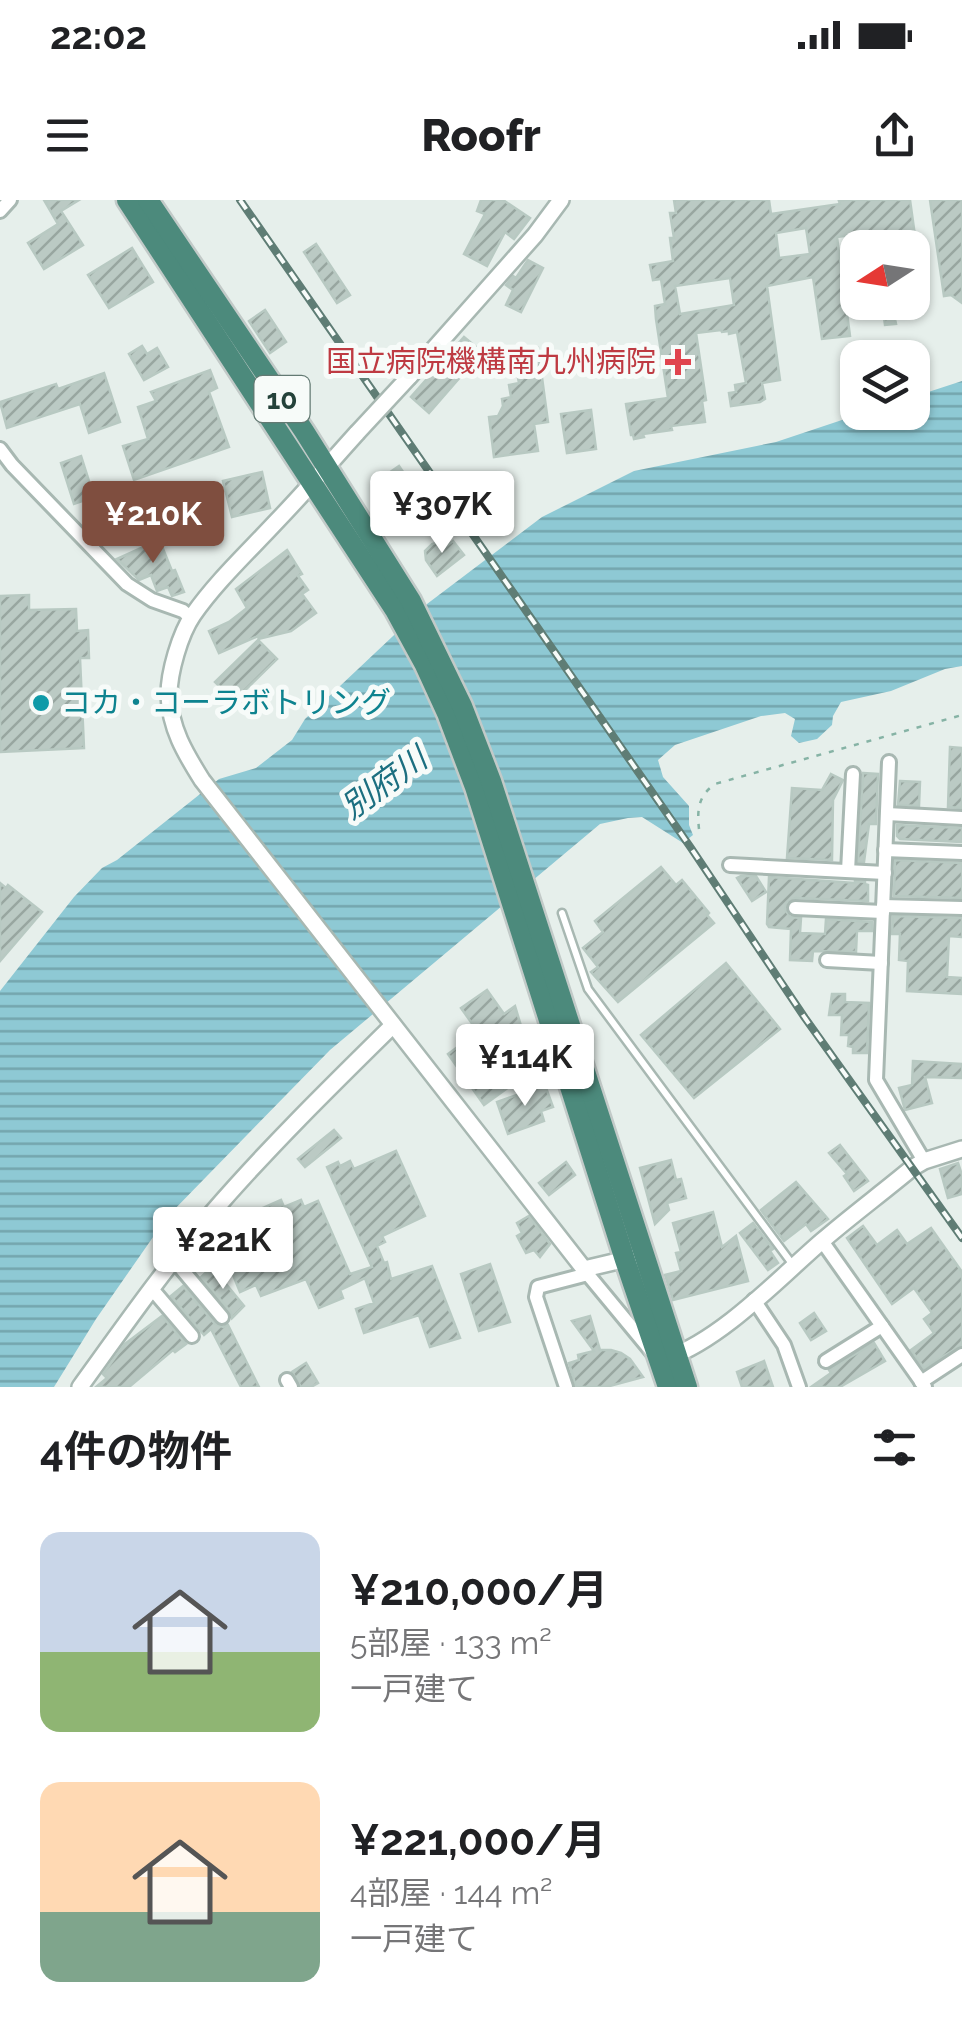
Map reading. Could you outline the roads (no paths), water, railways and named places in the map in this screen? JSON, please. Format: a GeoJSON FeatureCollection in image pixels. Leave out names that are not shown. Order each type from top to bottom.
{"type":"FeatureCollection","features":[{"type":"Feature","properties":{"kind":"highway","name":"10"},"geometry":{"type":"LineString","coordinates":[[126,200],[319,474]]}},
{"type":"Feature","properties":{"kind":"highway","name":"10"},"geometry":{"type":"LineString","coordinates":[[148,200],[403,605],[527,921],[668,1358],[687,1387]]}},
{"type":"Feature","properties":{"kind":"highway","name":"10"},"geometry":{"type":"LineString","coordinates":[[668,1358],[668,1387]]}},
{"type":"Feature","properties":{"kind":"street"},"geometry":{"type":"LineString","coordinates":[[0,211],[10,200]]}},
{"type":"Feature","properties":{"kind":"street"},"geometry":{"type":"LineString","coordinates":[[561,200],[535,236],[191,618],[177,652],[169,697],[182,748],[202,780],[586,1272],[668,1358],[691,1349],[924,1161],[962,1148]]}},
{"type":"Feature","properties":{"kind":"street"},"geometry":{"type":"LineString","coordinates":[[0,449],[126,584],[191,618]]}},
{"type":"Feature","properties":{"kind":"street"},"geometry":{"type":"LineString","coordinates":[[889,762],[876,1080],[924,1161]]}},
{"type":"Feature","properties":{"kind":"street"},"geometry":{"type":"LineString","coordinates":[[848,872],[852,774]]}},
{"type":"Feature","properties":{"kind":"street"},"geometry":{"type":"LineString","coordinates":[[887,814],[962,818]]}},
{"type":"Feature","properties":{"kind":"street"},"geometry":{"type":"LineString","coordinates":[[886,850],[962,853]]}},
{"type":"Feature","properties":{"kind":"street"},"geometry":{"type":"LineString","coordinates":[[730,866],[884,873]]}},
{"type":"Feature","properties":{"kind":"street"},"geometry":{"type":"LineString","coordinates":[[795,908],[962,908]]}},
{"type":"Feature","properties":{"kind":"street"},"geometry":{"type":"LineString","coordinates":[[827,960],[881,963]]}},
{"type":"Feature","properties":{"kind":"street"},"geometry":{"type":"LineString","coordinates":[[80,1387],[209,1217],[388,1019]]}},
{"type":"Feature","properties":{"kind":"street"},"geometry":{"type":"LineString","coordinates":[[822,1241],[923,1384],[962,1355]]}},
{"type":"Feature","properties":{"kind":"street"},"geometry":{"type":"LineString","coordinates":[[566,1387],[536,1298],[538,1287],[634,1257]]}},
{"type":"Feature","properties":{"kind":"street"},"geometry":{"type":"LineString","coordinates":[[174,1260],[222,1316]]}},
{"type":"Feature","properties":{"kind":"street"},"geometry":{"type":"LineString","coordinates":[[152,1289],[192,1336]]}},
{"type":"Feature","properties":{"kind":"street"},"geometry":{"type":"LineString","coordinates":[[754,1300],[784,1344],[799,1387]]}},
{"type":"Feature","properties":{"kind":"street"},"geometry":{"type":"LineString","coordinates":[[826,1361],[882,1326]]}},
{"type":"Feature","properties":{"kind":"lane"},"geometry":{"type":"LineString","coordinates":[[562,913],[588,989],[793,1266]]}},
{"type":"Feature","properties":{"kind":"water","name":"別府川"},"geometry":{"type":"Polygon","coordinates":[[[962,381],[962,666],[891,691],[841,702],[832,725],[817,739],[799,743],[791,736],[795,719],[785,713],[761,716],[675,745],[658,760],[663,777],[689,806],[693,835],[683,843],[642,817],[600,824],[330,1050],[167,1217],[54,1387],[0,1387],[0,991],[74,897],[102,868],[219,779],[256,768],[292,740],[305,719],[427,604],[542,517],[634,471],[776,442],[840,421],[840,430],[930,430],[930,391],[962,381]]]}},
{"type":"Feature","properties":{"kind":"railway"},"geometry":{"type":"LineString","coordinates":[[240,200],[805,1018],[962,1238]]}},
{"type":"Feature","properties":{"kind":"place","name":"国立病院機構南九州病院"},"geometry":{"type":"Point","coordinates":[678,362]}},
{"type":"Feature","properties":{"kind":"place","name":"コカ・コーラボトリング"},"geometry":{"type":"Point","coordinates":[41,703]}}]}
